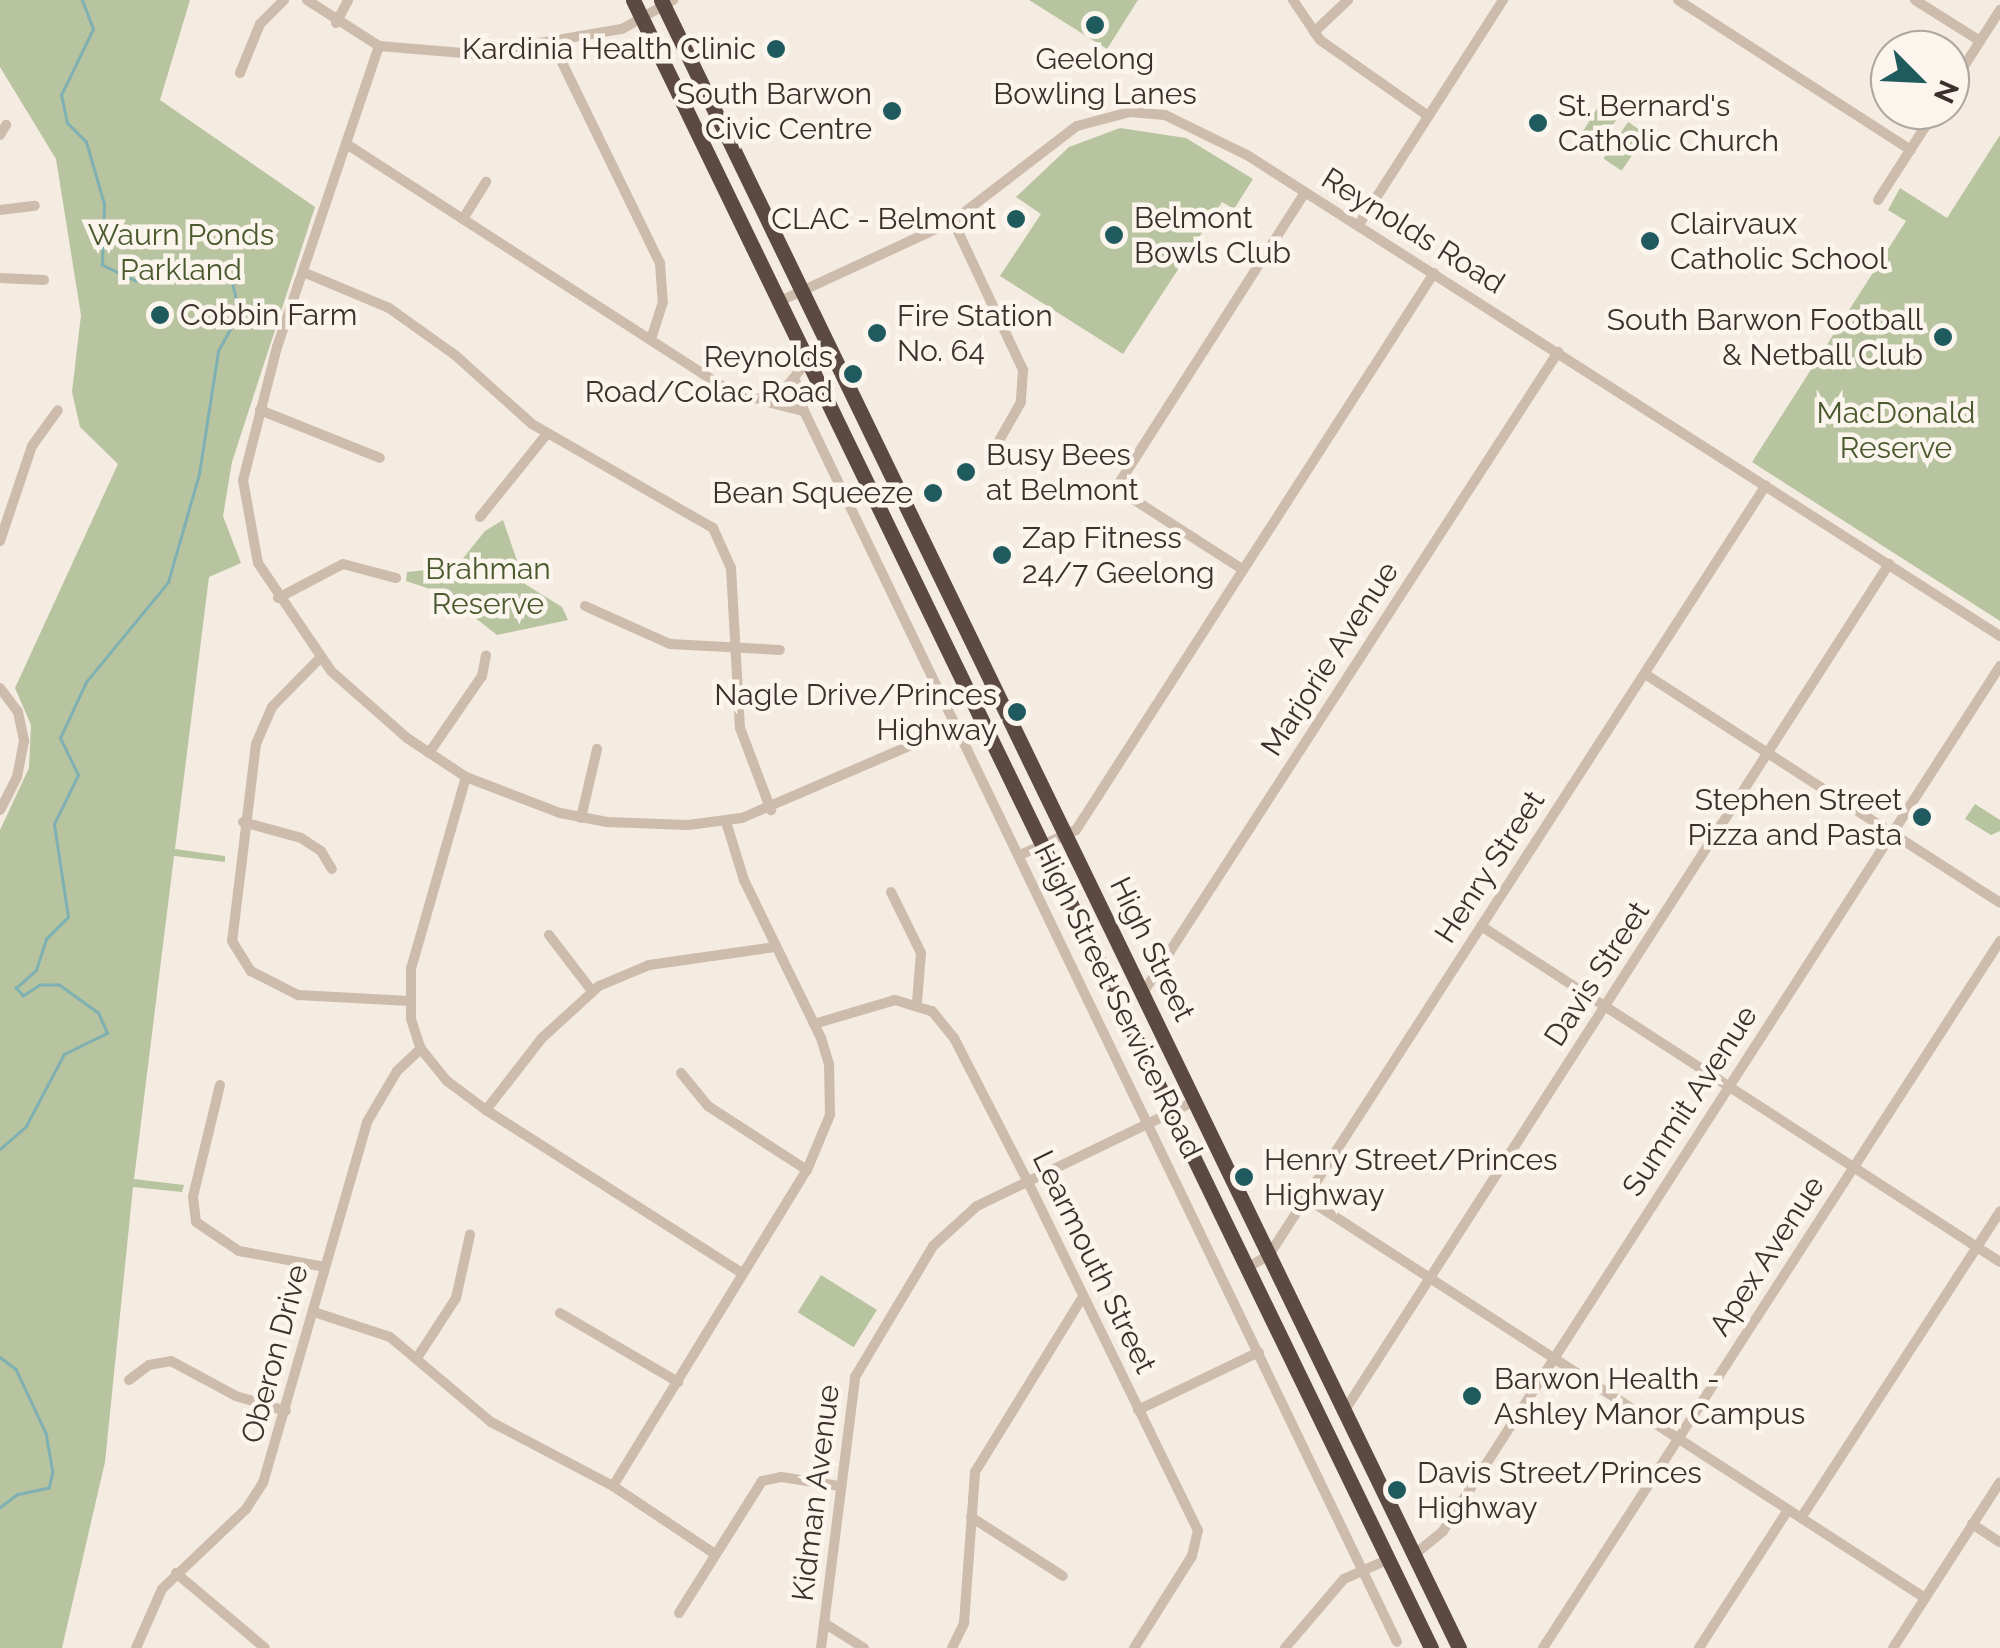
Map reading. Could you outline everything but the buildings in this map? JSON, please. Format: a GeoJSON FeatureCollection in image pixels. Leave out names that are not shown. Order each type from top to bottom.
{"type":"FeatureCollection","features":[{"type":"Feature","properties":{"kind":"highway"},"geometry":{"type":"LineString","coordinates":[[633,0],[658,8]]}},
{"type":"Feature","properties":{"kind":"highway","name":"High Street"},"geometry":{"type":"LineString","coordinates":[[658,8],[801,292],[1462,1648]]}},
{"type":"Feature","properties":{"kind":"highway","name":"High Street"},"geometry":{"type":"LineString","coordinates":[[658,8],[778,302],[1432,1648]]}},
{"type":"Feature","properties":{"kind":"highway"},"geometry":{"type":"LineString","coordinates":[[1389,1559],[1415,1554]]}},
{"type":"Feature","properties":{"kind":"street"},"geometry":{"type":"LineString","coordinates":[[240,73],[255,33],[284,0]]}},
{"type":"Feature","properties":{"kind":"street"},"geometry":{"type":"LineString","coordinates":[[307,0],[336,24],[378,46],[475,54],[554,46],[658,8]]}},
{"type":"Feature","properties":{"kind":"street"},"geometry":{"type":"LineString","coordinates":[[336,24],[348,0]]}},
{"type":"Feature","properties":{"kind":"street"},"geometry":{"type":"LineString","coordinates":[[1293,0],[1314,32],[1428,116]]}},
{"type":"Feature","properties":{"kind":"street"},"geometry":{"type":"LineString","coordinates":[[1314,32],[1348,0]]}},
{"type":"Feature","properties":{"kind":"street"},"geometry":{"type":"LineString","coordinates":[[1358,226],[1503,0]]}},
{"type":"Feature","properties":{"kind":"street"},"geometry":{"type":"LineString","coordinates":[[1678,0],[1911,150]]}},
{"type":"Feature","properties":{"kind":"street"},"geometry":{"type":"LineString","coordinates":[[1915,0],[1980,41]]}},
{"type":"Feature","properties":{"kind":"street"},"geometry":{"type":"LineString","coordinates":[[1970,57],[2000,10]]}},
{"type":"Feature","properties":{"kind":"street"},"geometry":{"type":"LineString","coordinates":[[378,46],[247,450],[244,502],[252,549],[278,598],[320,658],[367,706],[466,777],[581,818],[726,822],[771,810],[956,726]]}},
{"type":"Feature","properties":{"kind":"street"},"geometry":{"type":"LineString","coordinates":[[554,46],[660,263],[663,302],[651,340]]}},
{"type":"Feature","properties":{"kind":"street","name":"Reynolds Road"},"geometry":{"type":"LineString","coordinates":[[778,302],[953,221],[1012,179],[1051,141],[1098,118],[1130,112],[1198,127],[1434,273],[2000,636]]}},
{"type":"Feature","properties":{"kind":"street"},"geometry":{"type":"LineString","coordinates":[[1878,200],[1924,130]]}},
{"type":"Feature","properties":{"kind":"street"},"geometry":{"type":"LineString","coordinates":[[348,146],[730,392],[804,411]]}},
{"type":"Feature","properties":{"kind":"street"},"geometry":{"type":"LineString","coordinates":[[464,219],[486,182]]}},
{"type":"Feature","properties":{"kind":"street"},"geometry":{"type":"LineString","coordinates":[[1242,568],[1116,488],[1305,192]]}},
{"type":"Feature","properties":{"kind":"street"},"geometry":{"type":"LineString","coordinates":[[0,210],[35,206]]}},
{"type":"Feature","properties":{"kind":"street"},"geometry":{"type":"LineString","coordinates":[[953,221],[1023,370],[1021,402],[1000,439]]}},
{"type":"Feature","properties":{"kind":"street"},"geometry":{"type":"LineString","coordinates":[[303,272],[377,302],[433,337],[547,434],[713,528],[731,568],[740,728],[771,810]]}},
{"type":"Feature","properties":{"kind":"street"},"geometry":{"type":"LineString","coordinates":[[1020,855],[1078,826],[1434,273]]}},
{"type":"Feature","properties":{"kind":"street"},"geometry":{"type":"LineString","coordinates":[[0,278],[42,276]]}},
{"type":"Feature","properties":{"kind":"street","name":"Marjorie Avenue"},"geometry":{"type":"LineString","coordinates":[[1143,993],[1558,352]]}},
{"type":"Feature","properties":{"kind":"street"},"geometry":{"type":"LineString","coordinates":[[765,402],[796,382],[807,361]]}},
{"type":"Feature","properties":{"kind":"street","name":"High Street Service Road"},"geometry":{"type":"LineString","coordinates":[[796,382],[804,411],[1397,1642]]}},
{"type":"Feature","properties":{"kind":"street"},"geometry":{"type":"LineString","coordinates":[[0,541],[32,446],[58,410]]}},
{"type":"Feature","properties":{"kind":"street"},"geometry":{"type":"LineString","coordinates":[[260,410],[380,458]]}},
{"type":"Feature","properties":{"kind":"street"},"geometry":{"type":"LineString","coordinates":[[480,517],[547,434]]}},
{"type":"Feature","properties":{"kind":"street","name":"Henry Street"},"geometry":{"type":"LineString","coordinates":[[1248,1268],[1270,1255],[1766,485]]}},
{"type":"Feature","properties":{"kind":"street"},"geometry":{"type":"LineString","coordinates":[[278,598],[343,564],[396,578]]}},
{"type":"Feature","properties":{"kind":"street","name":"Davis Street"},"geometry":{"type":"LineString","coordinates":[[1345,1410],[1889,564]]}},
{"type":"Feature","properties":{"kind":"street"},"geometry":{"type":"LineString","coordinates":[[585,606],[652,640],[735,650],[780,650]]}},
{"type":"Feature","properties":{"kind":"street"},"geometry":{"type":"LineString","coordinates":[[428,753],[482,676],[486,655]]}},
{"type":"Feature","properties":{"kind":"street"},"geometry":{"type":"LineString","coordinates":[[320,658],[283,692],[265,721],[243,822],[230,928],[243,964],[298,995],[409,1001]]}},
{"type":"Feature","properties":{"kind":"street","name":"Summit Avenue"},"geometry":{"type":"LineString","coordinates":[[1415,1554],[1438,1539],[2000,666]]}},
{"type":"Feature","properties":{"kind":"street"},"geometry":{"type":"LineString","coordinates":[[1645,674],[2000,903]]}},
{"type":"Feature","properties":{"kind":"street"},"geometry":{"type":"LineString","coordinates":[[0,688],[18,712],[24,741],[17,776],[0,810]]}},
{"type":"Feature","properties":{"kind":"street"},"geometry":{"type":"LineString","coordinates":[[581,818],[597,749]]}},
{"type":"Feature","properties":{"kind":"street"},"geometry":{"type":"LineString","coordinates":[[466,777],[422,921],[409,1001],[421,1049],[448,1081],[486,1110],[742,1273]]}},
{"type":"Feature","properties":{"kind":"street"},"geometry":{"type":"LineString","coordinates":[[243,822],[301,838],[321,851],[332,869]]}},
{"type":"Feature","properties":{"kind":"street"},"geometry":{"type":"LineString","coordinates":[[614,1486],[807,1170],[823,1138],[832,1093],[814,1024],[775,947],[726,822]]}},
{"type":"Feature","properties":{"kind":"street"},"geometry":{"type":"LineString","coordinates":[[814,1024],[876,1002],[917,1002],[921,953],[891,892]]}},
{"type":"Feature","properties":{"kind":"street"},"geometry":{"type":"LineString","coordinates":[[1480,926],[2000,1262]]}},
{"type":"Feature","properties":{"kind":"street"},"geometry":{"type":"LineString","coordinates":[[549,935],[592,992]]}},
{"type":"Feature","properties":{"kind":"street","name":"Apex Avenue"},"geometry":{"type":"LineString","coordinates":[[1543,1648],[2000,942]]}},
{"type":"Feature","properties":{"kind":"street"},"geometry":{"type":"LineString","coordinates":[[486,1110],[542,1038],[592,992],[650,965],[775,947]]}},
{"type":"Feature","properties":{"kind":"street","name":"Learmouth Street"},"geometry":{"type":"LineString","coordinates":[[917,1002],[943,1021],[1027,1180],[1199,1538],[1134,1648]]}},
{"type":"Feature","properties":{"kind":"street","name":"Oberon Drive"},"geometry":{"type":"LineString","coordinates":[[136,1648],[152,1604],[176,1573],[256,1496],[286,1411],[367,1122],[397,1072],[421,1049]]}},
{"type":"Feature","properties":{"kind":"street"},"geometry":{"type":"LineString","coordinates":[[681,1073],[708,1106],[807,1170]]}},
{"type":"Feature","properties":{"kind":"street"},"geometry":{"type":"LineString","coordinates":[[220,1085],[193,1197],[196,1222],[238,1251],[325,1267]]}},
{"type":"Feature","properties":{"kind":"street","name":"Kidman Avenue"},"geometry":{"type":"LineString","coordinates":[[821,1648],[852,1395],[865,1354],[952,1225],[1027,1180],[1195,1101]]}},
{"type":"Feature","properties":{"kind":"street"},"geometry":{"type":"LineString","coordinates":[[1306,1198],[1925,1598]]}},
{"type":"Feature","properties":{"kind":"street"},"geometry":{"type":"LineString","coordinates":[[1801,1518],[2000,1211]]}},
{"type":"Feature","properties":{"kind":"street"},"geometry":{"type":"LineString","coordinates":[[418,1358],[456,1298],[470,1235]]}},
{"type":"Feature","properties":{"kind":"street"},"geometry":{"type":"LineString","coordinates":[[952,1648],[964,1624],[980,1459],[1082,1298]]}},
{"type":"Feature","properties":{"kind":"street"},"geometry":{"type":"LineString","coordinates":[[314,1312],[372,1329],[418,1358],[504,1430],[614,1486],[715,1554]]}},
{"type":"Feature","properties":{"kind":"street"},"geometry":{"type":"LineString","coordinates":[[560,1312],[678,1382]]}},
{"type":"Feature","properties":{"kind":"street"},"geometry":{"type":"LineString","coordinates":[[1138,1410],[1260,1352]]}},
{"type":"Feature","properties":{"kind":"street"},"geometry":{"type":"LineString","coordinates":[[129,1380],[149,1364],[170,1361],[236,1396],[286,1411]]}},
{"type":"Feature","properties":{"kind":"street"},"geometry":{"type":"LineString","coordinates":[[679,1613],[762,1481],[781,1477],[840,1486]]}},
{"type":"Feature","properties":{"kind":"street"},"geometry":{"type":"LineString","coordinates":[[1892,1648],[2000,1482]]}},
{"type":"Feature","properties":{"kind":"street"},"geometry":{"type":"LineString","coordinates":[[1699,1648],[1788,1510]]}},
{"type":"Feature","properties":{"kind":"street"},"geometry":{"type":"LineString","coordinates":[[972,1517],[1063,1576]]}},
{"type":"Feature","properties":{"kind":"street"},"geometry":{"type":"LineString","coordinates":[[1972,1524],[2000,1542]]}},
{"type":"Feature","properties":{"kind":"street"},"geometry":{"type":"LineString","coordinates":[[1285,1648],[1342,1581],[1389,1559]]}},
{"type":"Feature","properties":{"kind":"street"},"geometry":{"type":"LineString","coordinates":[[176,1573],[265,1648]]}},
{"type":"Feature","properties":{"kind":"street"},"geometry":{"type":"LineString","coordinates":[[824,1623],[864,1648]]}},
{"type":"Feature","properties":{"kind":"green space","name":"Waurn Ponds Parkland"},"geometry":{"type":"Polygon","coordinates":[[[0,0],[190,0],[160,100],[315,207],[232,462],[223,516],[241,563],[209,577],[175,849],[225,856],[225,862],[174,856],[134,1179],[184,1185],[182,1192],[133,1187],[105,1462],[62,1648],[0,1648],[0,830],[29,768],[31,725],[15,688],[118,464],[80,427],[72,392],[81,315],[56,159],[0,67],[0,0]]]}},
{"type":"Feature","properties":{"kind":"green space","name":"Geelong Bowling Lanes"},"geometry":{"type":"Polygon","coordinates":[[[1029,0],[1138,0],[1107,49],[1029,0]]]}},
{"type":"Feature","properties":{"kind":"green space"},"geometry":{"type":"Polygon","coordinates":[[[1600,104],[1619,116],[1595,154],[1576,142],[1600,104]]]}},
{"type":"Feature","properties":{"kind":"green space"},"geometry":{"type":"Polygon","coordinates":[[[1628,122],[1646,134],[1622,171],[1603,158],[1628,122]]]}},
{"type":"Feature","properties":{"kind":"green space","name":"Belmont Bowls Club"},"geometry":{"type":"Polygon","coordinates":[[[1120,128],[1186,138],[1253,179],[1234,209],[1222,202],[1123,354],[1000,276],[1041,214],[1016,197],[1069,147],[1120,128]]]}},
{"type":"Feature","properties":{"kind":"green space","name":"MacDonald Reserve"},"geometry":{"type":"Polygon","coordinates":[[[2000,135],[2000,621],[1752,462],[1906,221],[1888,210],[1900,188],[1947,218],[2000,135]]]}},
{"type":"Feature","properties":{"kind":"green space","name":"Brahman Reserve"},"geometry":{"type":"Polygon","coordinates":[[[503,520],[525,584],[562,607],[568,620],[497,635],[445,594],[406,581],[407,572],[456,567],[485,531],[503,520]]]}},
{"type":"Feature","properties":{"kind":"green space"},"geometry":{"type":"Polygon","coordinates":[[[1975,804],[2000,820],[2000,831],[1991,835],[1965,819],[1975,804]]]}},
{"type":"Feature","properties":{"kind":"green space"},"geometry":{"type":"Polygon","coordinates":[[[821,1275],[877,1310],[854,1347],[798,1312],[821,1275]]]}},
{"type":"Feature","properties":{"kind":"waterway"},"geometry":{"type":"LineString","coordinates":[[0,1149],[26,1126],[64,1054],[107,1033],[98,1013],[59,985],[40,985],[23,996],[16,988],[36,970],[46,939],[68,917],[54,824],[78,775],[60,738],[86,682],[168,582],[199,474],[218,351],[239,313],[232,282],[223,277],[136,281],[102,265],[104,204],[86,142],[67,123],[61,95],[93,29],[82,0]]}},
{"type":"Feature","properties":{"kind":"waterway"},"geometry":{"type":"LineString","coordinates":[[0,1357],[16,1369],[46,1433],[53,1472],[49,1488],[17,1495],[0,1508]]}},
{"type":"Feature","properties":{"kind":"place","name":"Geelong Bowling Lanes"},"geometry":{"type":"Point","coordinates":[1095,25]}},
{"type":"Feature","properties":{"kind":"place","name":"Kardinia Health Clinic"},"geometry":{"type":"Point","coordinates":[776,49]}},
{"type":"Feature","properties":{"kind":"place","name":"South Barwon Civic Centre"},"geometry":{"type":"Point","coordinates":[892,111]}},
{"type":"Feature","properties":{"kind":"place","name":"St. Bernard's Catholic Church"},"geometry":{"type":"Point","coordinates":[1538,123]}},
{"type":"Feature","properties":{"kind":"place","name":"CLAC - Belmont"},"geometry":{"type":"Point","coordinates":[1016,219]}},
{"type":"Feature","properties":{"kind":"place","name":"Belmont Bowls Club"},"geometry":{"type":"Point","coordinates":[1114,235]}},
{"type":"Feature","properties":{"kind":"place","name":"Clairvaux Catholic School"},"geometry":{"type":"Point","coordinates":[1650,241]}},
{"type":"Feature","properties":{"kind":"place","name":"Cobbin Farm"},"geometry":{"type":"Point","coordinates":[160,315]}},
{"type":"Feature","properties":{"kind":"place","name":"Fire Station No. 64"},"geometry":{"type":"Point","coordinates":[877,333]}},
{"type":"Feature","properties":{"kind":"place","name":"South Barwon Football & Netball Club"},"geometry":{"type":"Point","coordinates":[1943,337]}},
{"type":"Feature","properties":{"kind":"place","name":"Reynolds Road/Colac Road"},"geometry":{"type":"Point","coordinates":[853,374]}},
{"type":"Feature","properties":{"kind":"place","name":"Busy Bees at Belmont"},"geometry":{"type":"Point","coordinates":[966,472]}},
{"type":"Feature","properties":{"kind":"place","name":"Bean Squeeze"},"geometry":{"type":"Point","coordinates":[933,493]}},
{"type":"Feature","properties":{"kind":"place","name":"Zap Fitness 24/7 Geelong"},"geometry":{"type":"Point","coordinates":[1002,555]}},
{"type":"Feature","properties":{"kind":"place","name":"Nagle Drive/Princes Highway"},"geometry":{"type":"Point","coordinates":[1017,712]}},
{"type":"Feature","properties":{"kind":"place","name":"Stephen Street Pizza and Pasta"},"geometry":{"type":"Point","coordinates":[1922,817]}},
{"type":"Feature","properties":{"kind":"place","name":"Henry Street/Princes Highway"},"geometry":{"type":"Point","coordinates":[1244,1177]}},
{"type":"Feature","properties":{"kind":"place","name":"Barwon Health - Ashley Manor Campus"},"geometry":{"type":"Point","coordinates":[1472,1396]}},
{"type":"Feature","properties":{"kind":"place","name":"Davis Street/Princes Highway"},"geometry":{"type":"Point","coordinates":[1397,1490]}}]}
